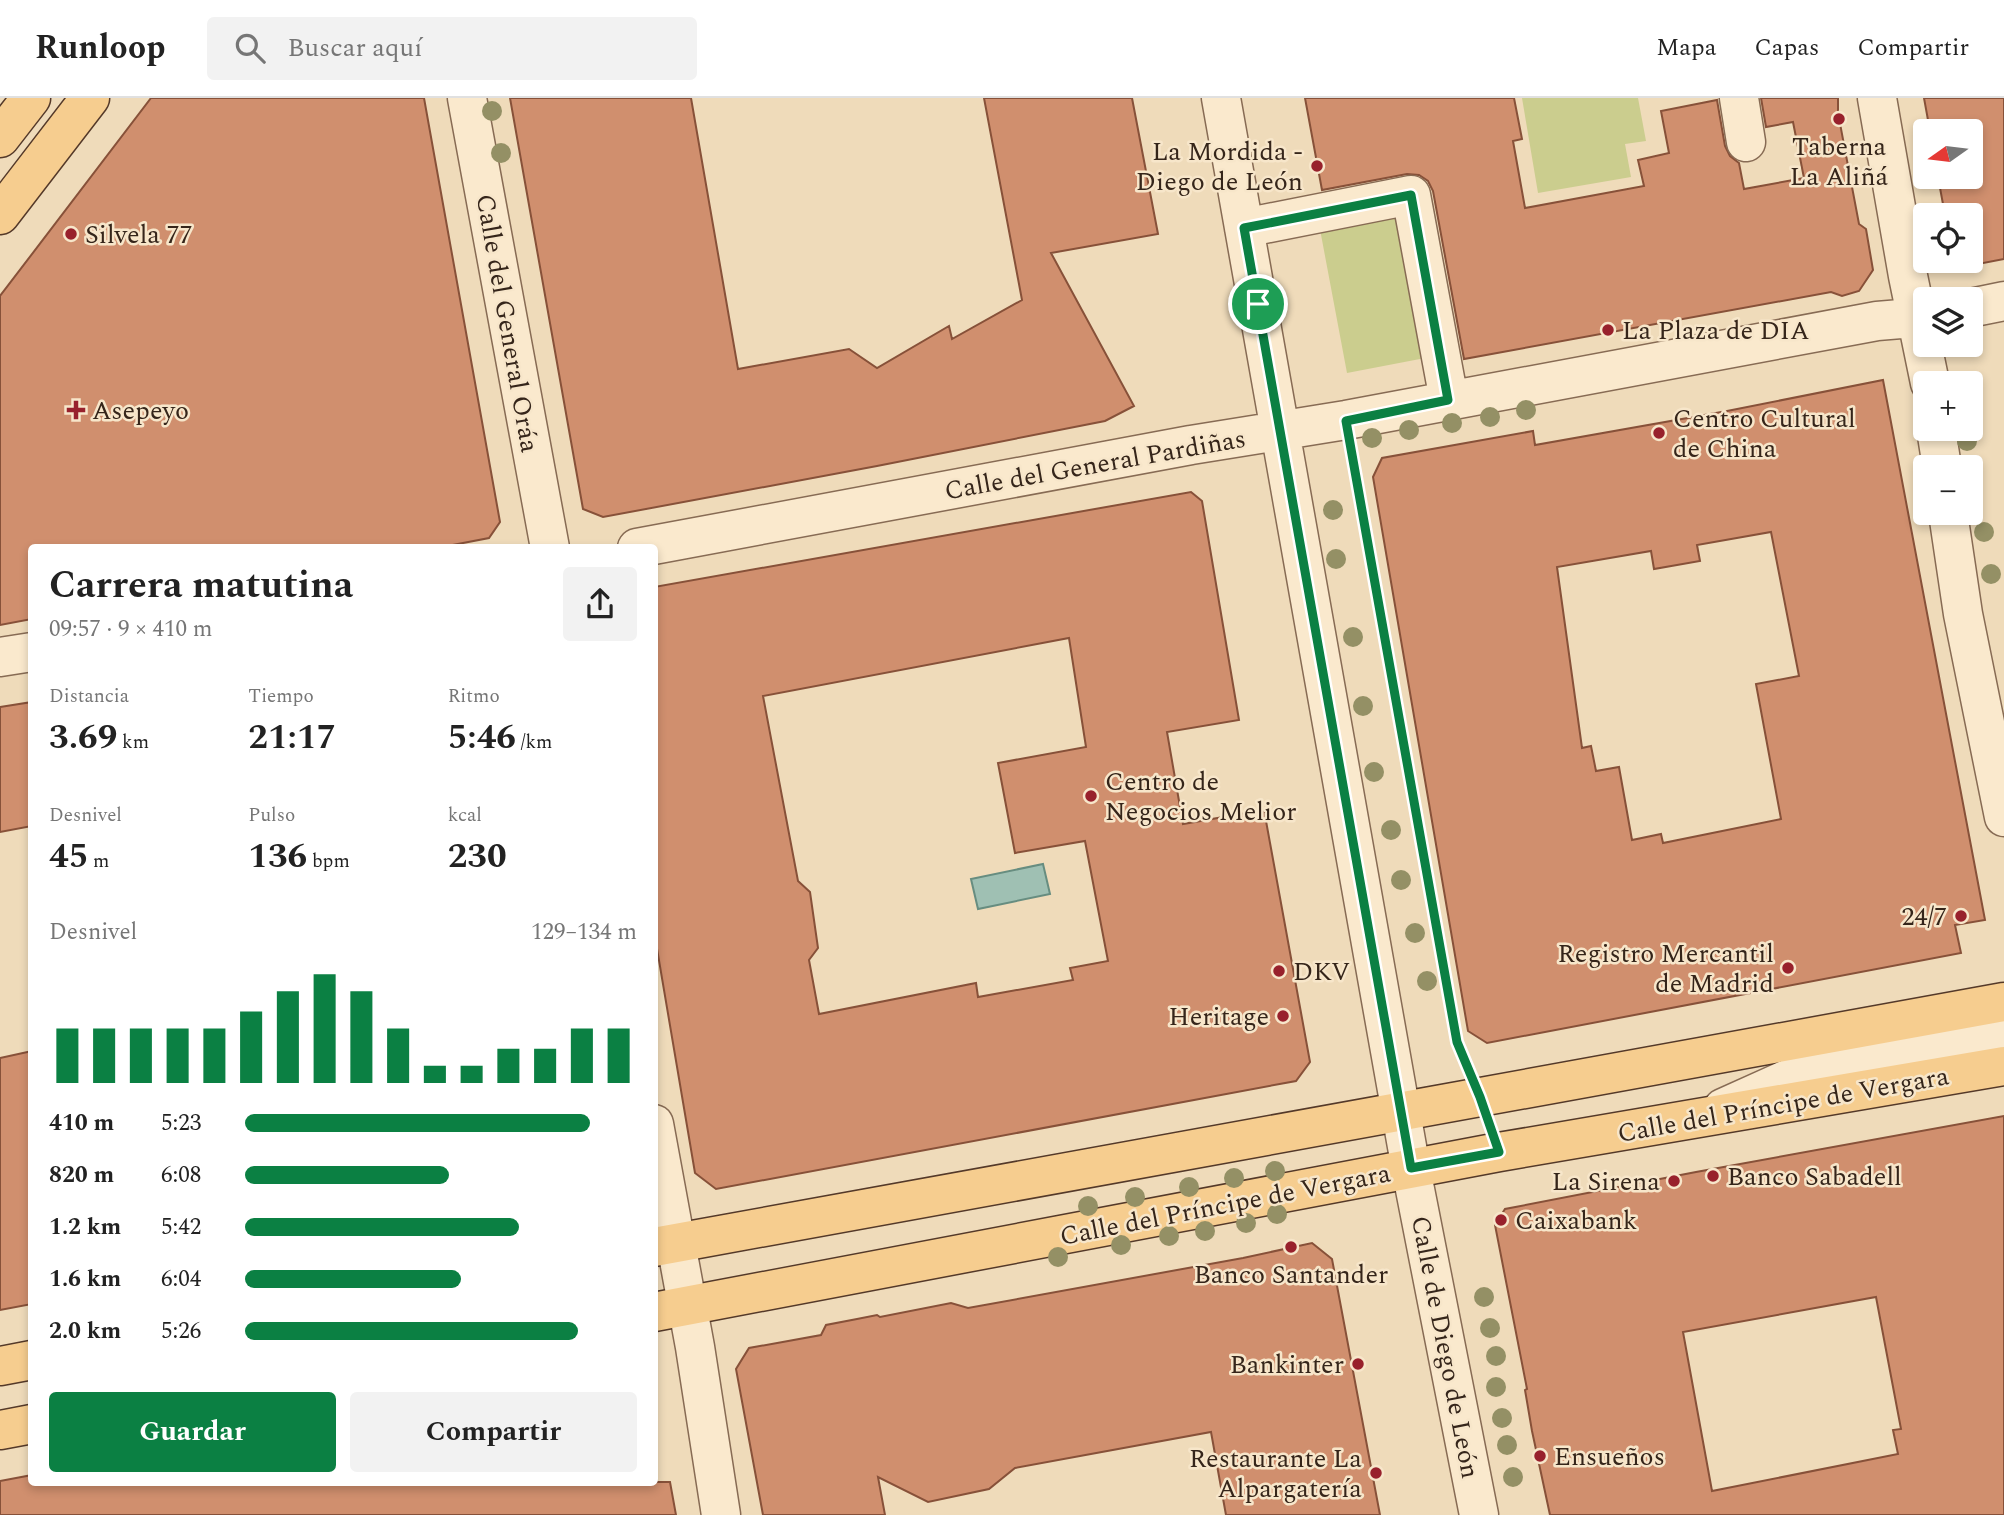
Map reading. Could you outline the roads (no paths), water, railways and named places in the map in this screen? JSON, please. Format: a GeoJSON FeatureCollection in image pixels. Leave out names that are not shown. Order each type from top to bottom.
{"type":"FeatureCollection","features":[{"type":"Feature","properties":{"kind":"main road"},"geometry":{"type":"LineString","coordinates":[[0,138],[31,98]]}},
{"type":"Feature","properties":{"kind":"main road"},"geometry":{"type":"LineString","coordinates":[[0,215],[90,98]]}},
{"type":"Feature","properties":{"kind":"main road"},"geometry":{"type":"LineString","coordinates":[[665,1245],[2004,1002]]}},
{"type":"Feature","properties":{"kind":"main road","name":"Calle del Príncipe de Vergara"},"geometry":{"type":"LineString","coordinates":[[671,1309],[1411,1168],[2004,1066]]}},
{"type":"Feature","properties":{"kind":"main road"},"geometry":{"type":"LineString","coordinates":[[0,1366],[28,1361]]}},
{"type":"Feature","properties":{"kind":"main road"},"geometry":{"type":"LineString","coordinates":[[0,1430],[28,1425]]}},
{"type":"Feature","properties":{"kind":"street","name":"Calle del General Oráa"},"geometry":{"type":"LineString","coordinates":[[467,98],[549,544]]}},
{"type":"Feature","properties":{"kind":"street","name":"Calle de Diego de León"},"geometry":{"type":"LineString","coordinates":[[1221,98],[1411,1168],[1479,1515]]}},
{"type":"Feature","properties":{"kind":"street"},"geometry":{"type":"LineString","coordinates":[[1739,98],[1746,142]]}},
{"type":"Feature","properties":{"kind":"street"},"geometry":{"type":"LineString","coordinates":[[1877,98],[1913,292]]}},
{"type":"Feature","properties":{"kind":"street"},"geometry":{"type":"LineString","coordinates":[[1244,228],[1411,195],[1448,400]]}},
{"type":"Feature","properties":{"kind":"street"},"geometry":{"type":"LineString","coordinates":[[1983,305],[2004,301]]}},
{"type":"Feature","properties":{"kind":"street","name":"Calle del General Pardiñas"},"geometry":{"type":"LineString","coordinates":[[658,544],[1191,445],[1346,421],[1877,321],[1913,319]]}},
{"type":"Feature","properties":{"kind":"street"},"geometry":{"type":"LineString","coordinates":[[1950,525],[1963,614],[2004,817]]}},
{"type":"Feature","properties":{"kind":"street"},"geometry":{"type":"LineString","coordinates":[[0,657],[28,653]]}},
{"type":"Feature","properties":{"kind":"street"},"geometry":{"type":"LineString","coordinates":[[1702,1117],[1792,1077],[1978,1043],[2004,1025]]}},
{"type":"Feature","properties":{"kind":"street"},"geometry":{"type":"LineString","coordinates":[[658,1168],[671,1309],[721,1515]]}},
{"type":"Feature","properties":{"kind":"place","name":"Taberna La Aliñá"},"geometry":{"type":"Point","coordinates":[1839,119]}},
{"type":"Feature","properties":{"kind":"place","name":"La Mordida - Diego de León"},"geometry":{"type":"Point","coordinates":[1317,166]}},
{"type":"Feature","properties":{"kind":"place","name":"Silvela 77"},"geometry":{"type":"Point","coordinates":[71,234]}},
{"type":"Feature","properties":{"kind":"place","name":"La Plaza de DIA"},"geometry":{"type":"Point","coordinates":[1608,330]}},
{"type":"Feature","properties":{"kind":"place","name":"Asepeyo"},"geometry":{"type":"Point","coordinates":[76,410]}},
{"type":"Feature","properties":{"kind":"place","name":"Centro Cultural de China"},"geometry":{"type":"Point","coordinates":[1659,433]}},
{"type":"Feature","properties":{"kind":"place","name":"Centro de Negocios Melior"},"geometry":{"type":"Point","coordinates":[1091,796]}},
{"type":"Feature","properties":{"kind":"place","name":"24/7"},"geometry":{"type":"Point","coordinates":[1961,916]}},
{"type":"Feature","properties":{"kind":"place","name":"Registro Mercantil de Madrid"},"geometry":{"type":"Point","coordinates":[1788,968]}},
{"type":"Feature","properties":{"kind":"place","name":"DKV"},"geometry":{"type":"Point","coordinates":[1279,971]}},
{"type":"Feature","properties":{"kind":"place","name":"Heritage"},"geometry":{"type":"Point","coordinates":[1283,1016]}},
{"type":"Feature","properties":{"kind":"place","name":"Banco Sabadell"},"geometry":{"type":"Point","coordinates":[1713,1176]}},
{"type":"Feature","properties":{"kind":"place","name":"La Sirena"},"geometry":{"type":"Point","coordinates":[1674,1181]}},
{"type":"Feature","properties":{"kind":"place","name":"Caixabank"},"geometry":{"type":"Point","coordinates":[1501,1220]}},
{"type":"Feature","properties":{"kind":"place","name":"Banco Santander"},"geometry":{"type":"Point","coordinates":[1291,1247]}},
{"type":"Feature","properties":{"kind":"place","name":"Bankinter"},"geometry":{"type":"Point","coordinates":[1358,1364]}},
{"type":"Feature","properties":{"kind":"place","name":"Ensueños"},"geometry":{"type":"Point","coordinates":[1540,1456]}},
{"type":"Feature","properties":{"kind":"place","name":"Restaurante La Alpargatería"},"geometry":{"type":"Point","coordinates":[1376,1473]}}]}
